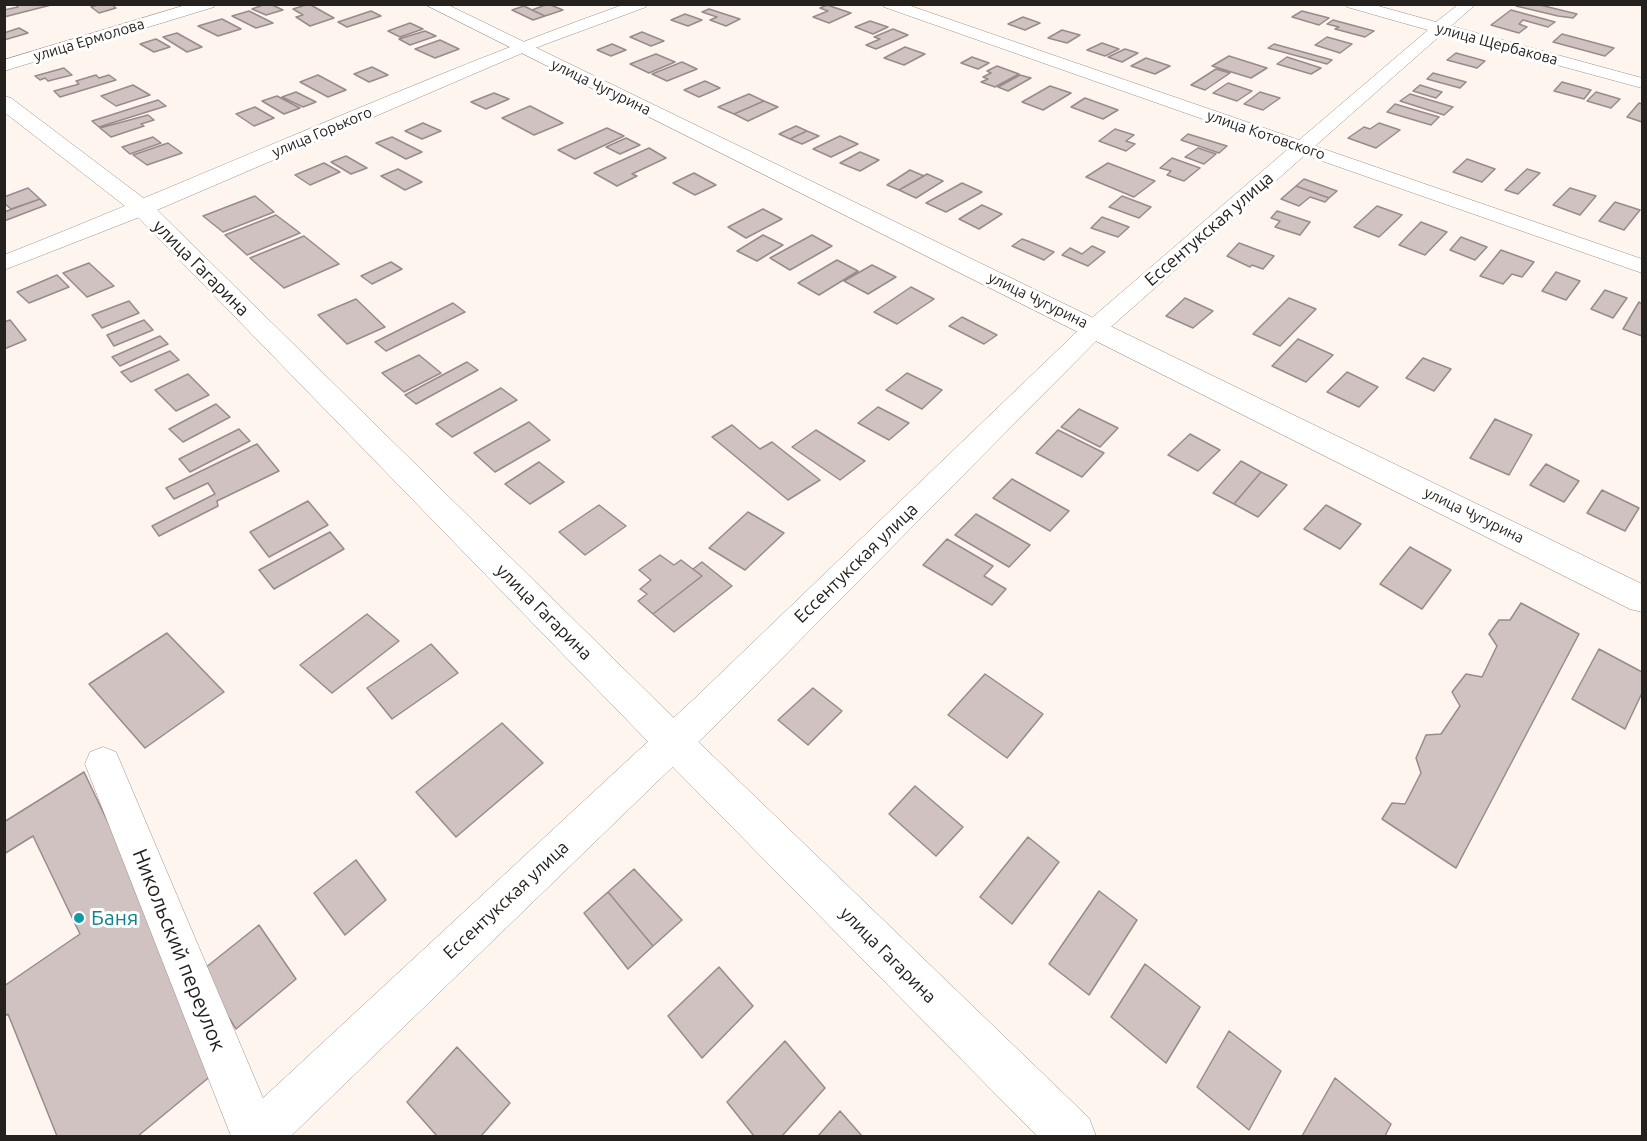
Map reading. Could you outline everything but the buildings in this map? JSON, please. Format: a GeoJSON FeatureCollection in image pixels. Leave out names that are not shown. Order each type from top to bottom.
{"type":"FeatureCollection","features":[{"type":"Feature","properties":{"kind":"street","name":"улица Ермолова"},"geometry":{"type":"LineString","coordinates":[[4,66],[208,4]]}},
{"type":"Feature","properties":{"kind":"street","name":"улица Чугурина"},"geometry":{"type":"LineString","coordinates":[[432,4],[1095,328],[1642,599]]}},
{"type":"Feature","properties":{"kind":"street","name":"улица Горького"},"geometry":{"type":"LineString","coordinates":[[4,263],[142,208],[521,47],[641,4]]}},
{"type":"Feature","properties":{"kind":"street","name":"улица Котовского"},"geometry":{"type":"LineString","coordinates":[[889,4],[1642,266]]}},
{"type":"Feature","properties":{"kind":"street","name":"улица Щербакова"},"geometry":{"type":"LineString","coordinates":[[1352,4],[1642,82]]}},
{"type":"Feature","properties":{"kind":"street","name":"Ессентукская улица"},"geometry":{"type":"LineString","coordinates":[[256,1137],[673,742],[1095,328],[1469,4]]}},
{"type":"Feature","properties":{"kind":"street","name":"улица Гагарина"},"geometry":{"type":"LineString","coordinates":[[4,102],[142,208],[673,742],[1071,1137]]}},
{"type":"Feature","properties":{"kind":"street","name":"Никольский переулок"},"geometry":{"type":"LineString","coordinates":[[103,764],[256,1137]]}},
{"type":"Feature","properties":{"kind":"place","name":"Баня"},"geometry":{"type":"Point","coordinates":[79,918]}}]}
